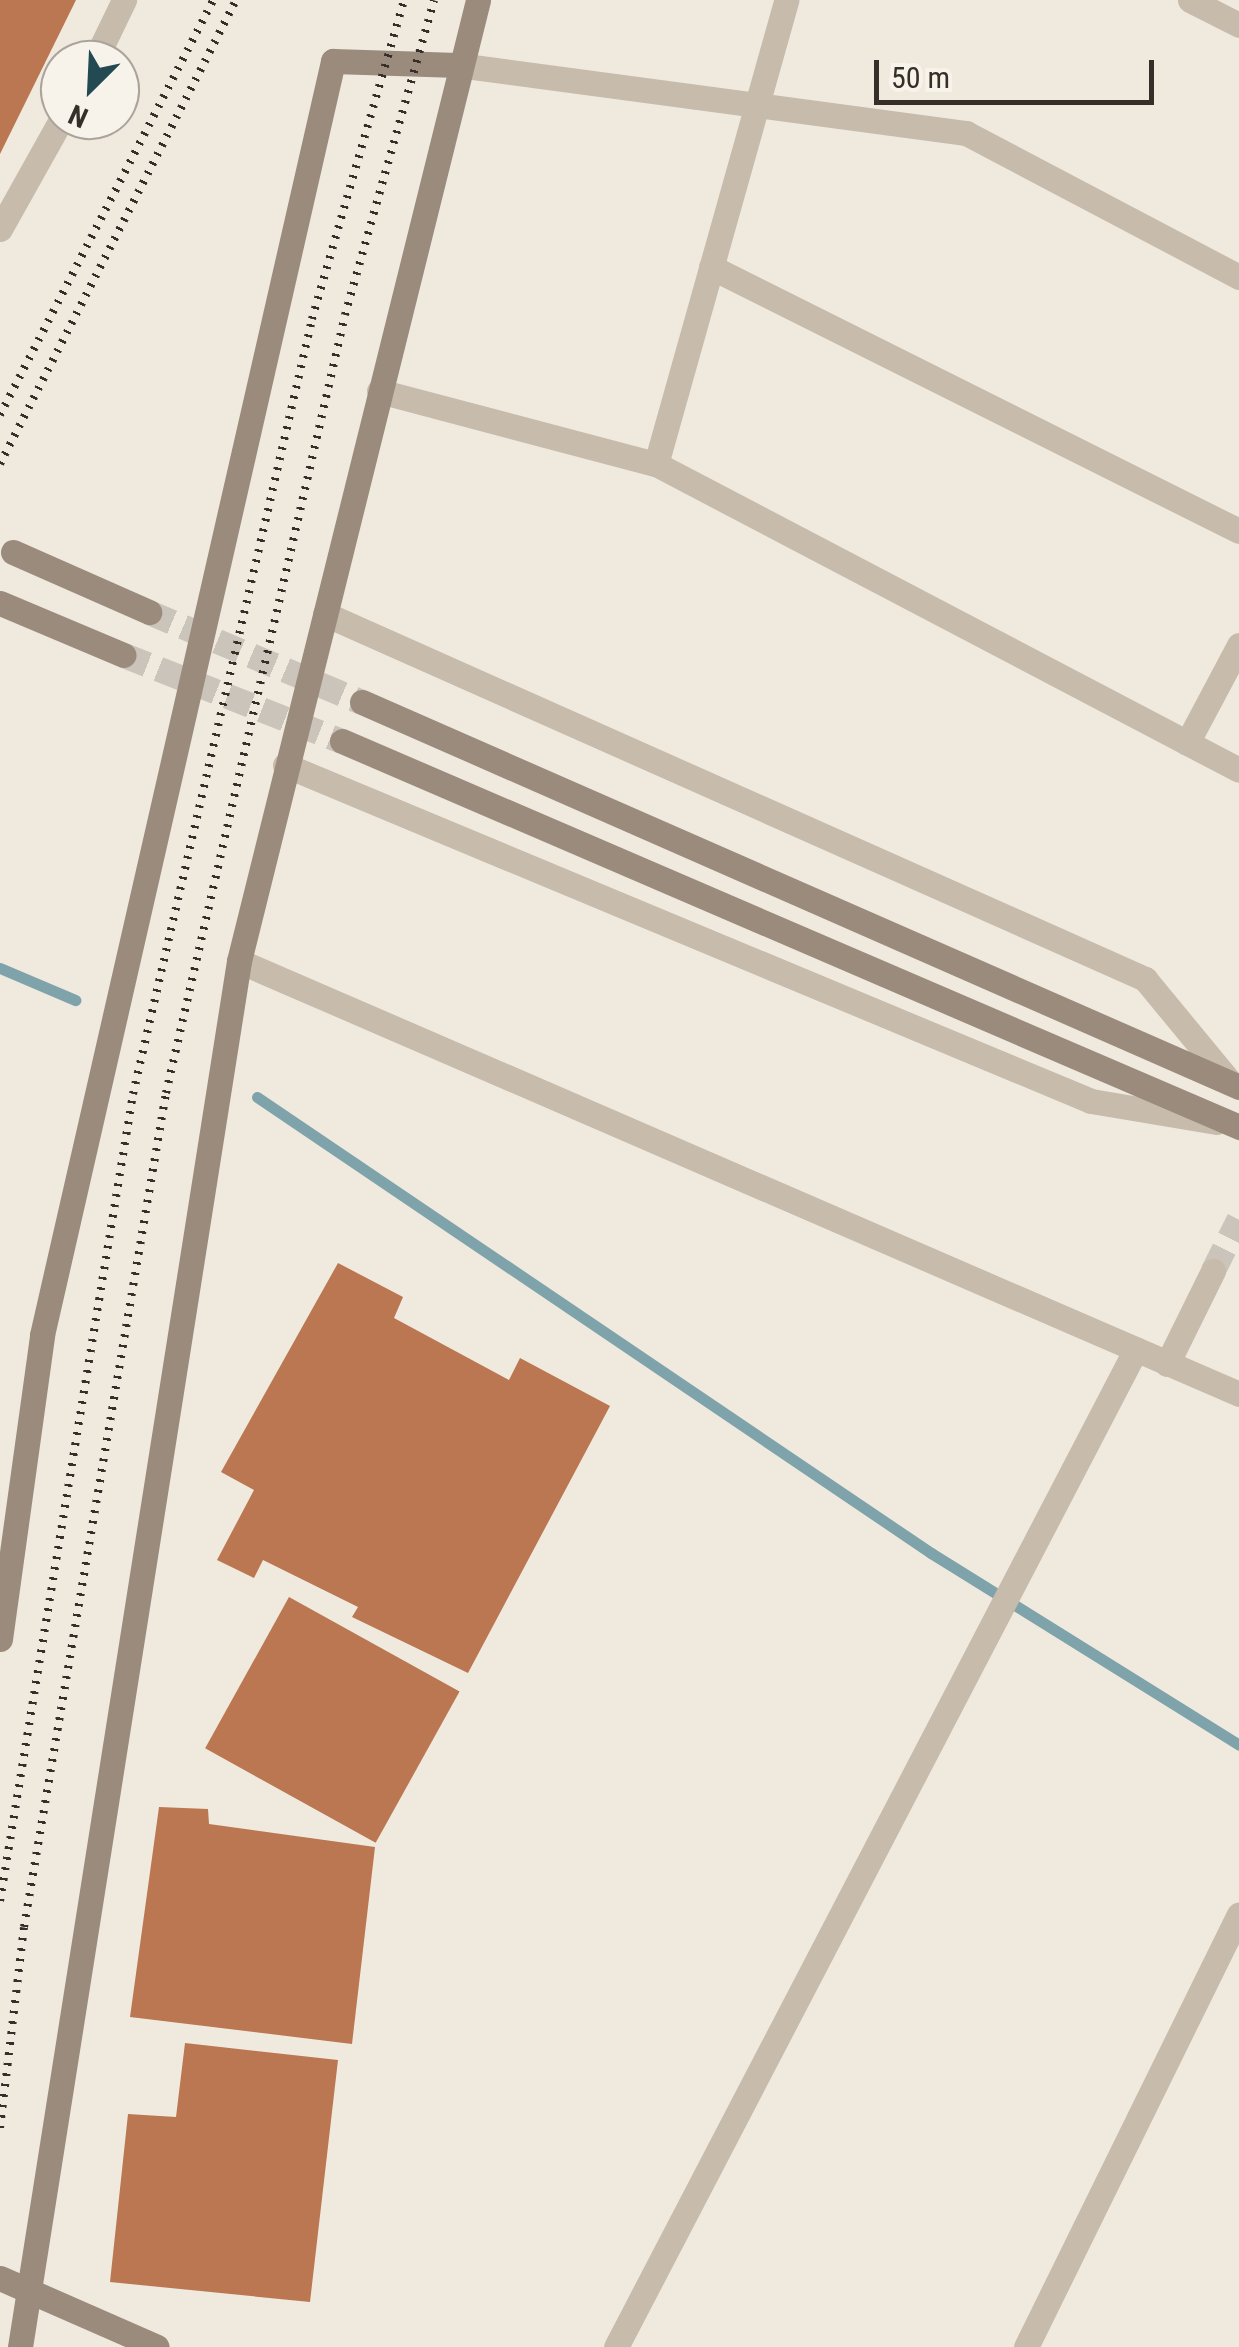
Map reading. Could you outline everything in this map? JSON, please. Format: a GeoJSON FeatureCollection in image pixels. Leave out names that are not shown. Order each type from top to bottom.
{"type":"FeatureCollection","features":[{"type":"Feature","properties":{"kind":"street"},"geometry":{"type":"LineString","coordinates":[[105,40],[124,0]]}},
{"type":"Feature","properties":{"kind":"street"},"geometry":{"type":"LineString","coordinates":[[20,2347],[239,962],[458,65],[478,0]]}},
{"type":"Feature","properties":{"kind":"street"},"geometry":{"type":"LineString","coordinates":[[656,464],[786,0]]}},
{"type":"Feature","properties":{"kind":"street"},"geometry":{"type":"LineString","coordinates":[[1190,0],[1239,25]]}},
{"type":"Feature","properties":{"kind":"street"},"geometry":{"type":"LineString","coordinates":[[0,1639],[42,1336],[332,61],[458,65],[966,133],[1239,276]]}},
{"type":"Feature","properties":{"kind":"street"},"geometry":{"type":"LineString","coordinates":[[0,228],[51,140]]}},
{"type":"Feature","properties":{"kind":"street"},"geometry":{"type":"LineString","coordinates":[[710,267],[1239,531]]}},
{"type":"Feature","properties":{"kind":"street"},"geometry":{"type":"LineString","coordinates":[[379,391],[656,464],[1239,770]]}},
{"type":"Feature","properties":{"kind":"street"},"geometry":{"type":"LineString","coordinates":[[13,552],[148,612]]}},
{"type":"Feature","properties":{"kind":"street"},"geometry":{"type":"LineString","coordinates":[[0,603],[124,654]]}},
{"type":"Feature","properties":{"kind":"street"},"geometry":{"type":"LineString","coordinates":[[325,614],[1145,980],[1234,1084]]}},
{"type":"Feature","properties":{"kind":"street"},"geometry":{"type":"LineString","coordinates":[[1187,743],[1239,645]]}},
{"type":"Feature","properties":{"kind":"street"},"geometry":{"type":"LineString","coordinates":[[362,702],[1234,1084]]}},
{"type":"Feature","properties":{"kind":"street"},"geometry":{"type":"LineString","coordinates":[[342,741],[1237,1126]]}},
{"type":"Feature","properties":{"kind":"street"},"geometry":{"type":"LineString","coordinates":[[286,765],[1091,1102],[1237,1126]]}},
{"type":"Feature","properties":{"kind":"street"},"geometry":{"type":"LineString","coordinates":[[239,962],[1239,1394]]}},
{"type":"Feature","properties":{"kind":"street"},"geometry":{"type":"LineString","coordinates":[[1167,1364],[1213,1270]]}},
{"type":"Feature","properties":{"kind":"street"},"geometry":{"type":"LineString","coordinates":[[616,2347],[990,1637],[1136,1348]]}},
{"type":"Feature","properties":{"kind":"street"},"geometry":{"type":"LineString","coordinates":[[1026,2347],[1239,1915]]}},
{"type":"Feature","properties":{"kind":"street"},"geometry":{"type":"LineString","coordinates":[[0,2278],[157,2347]]}},
{"type":"Feature","properties":{"kind":"building"},"geometry":{"type":"Polygon","coordinates":[[[0,0],[76,0],[56,40],[40,40],[40,73],[0,154],[0,0]]]}},
{"type":"Feature","properties":{"kind":"building"},"geometry":{"type":"Polygon","coordinates":[[[338,1263],[403,1297],[394,1318],[509,1380],[520,1358],[610,1406],[468,1673],[352,1617],[358,1607],[263,1560],[254,1578],[217,1560],[254,1490],[221,1472],[338,1263]]]}},
{"type":"Feature","properties":{"kind":"building"},"geometry":{"type":"Polygon","coordinates":[[[289,1597],[460,1692],[376,1843],[205,1748],[289,1597]]]}},
{"type":"Feature","properties":{"kind":"building"},"geometry":{"type":"Polygon","coordinates":[[[159,1807],[208,1809],[209,1824],[375,1847],[352,2044],[130,2017],[159,1807]]]}},
{"type":"Feature","properties":{"kind":"building"},"geometry":{"type":"Polygon","coordinates":[[[185,2043],[338,2060],[310,2302],[110,2282],[128,2114],[176,2117],[185,2043]]]}},
{"type":"Feature","properties":{"kind":"waterway"},"geometry":{"type":"LineString","coordinates":[[0,968],[75,1000]]}},
{"type":"Feature","properties":{"kind":"waterway"},"geometry":{"type":"LineString","coordinates":[[257,1097],[931,1553],[1239,1745]]}},
{"type":"Feature","properties":{"kind":"tunnel"},"geometry":{"type":"LineString","coordinates":[[149,612],[362,702]]}},
{"type":"Feature","properties":{"kind":"tunnel"},"geometry":{"type":"LineString","coordinates":[[124,655],[342,741]]}},
{"type":"Feature","properties":{"kind":"tunnel"},"geometry":{"type":"LineString","coordinates":[[1213,1271],[1239,1219]]}},
{"type":"Feature","properties":{"kind":"railway"},"geometry":{"type":"LineString","coordinates":[[0,415],[213,0]]}},
{"type":"Feature","properties":{"kind":"railway"},"geometry":{"type":"LineString","coordinates":[[0,464],[236,0]]}},
{"type":"Feature","properties":{"kind":"railway"},"geometry":{"type":"LineString","coordinates":[[0,1901],[133,1094],[312,319],[404,0]]}},
{"type":"Feature","properties":{"kind":"railway"},"geometry":{"type":"LineString","coordinates":[[0,2128],[24,1927],[166,1093],[345,315],[434,0]]}}]}
